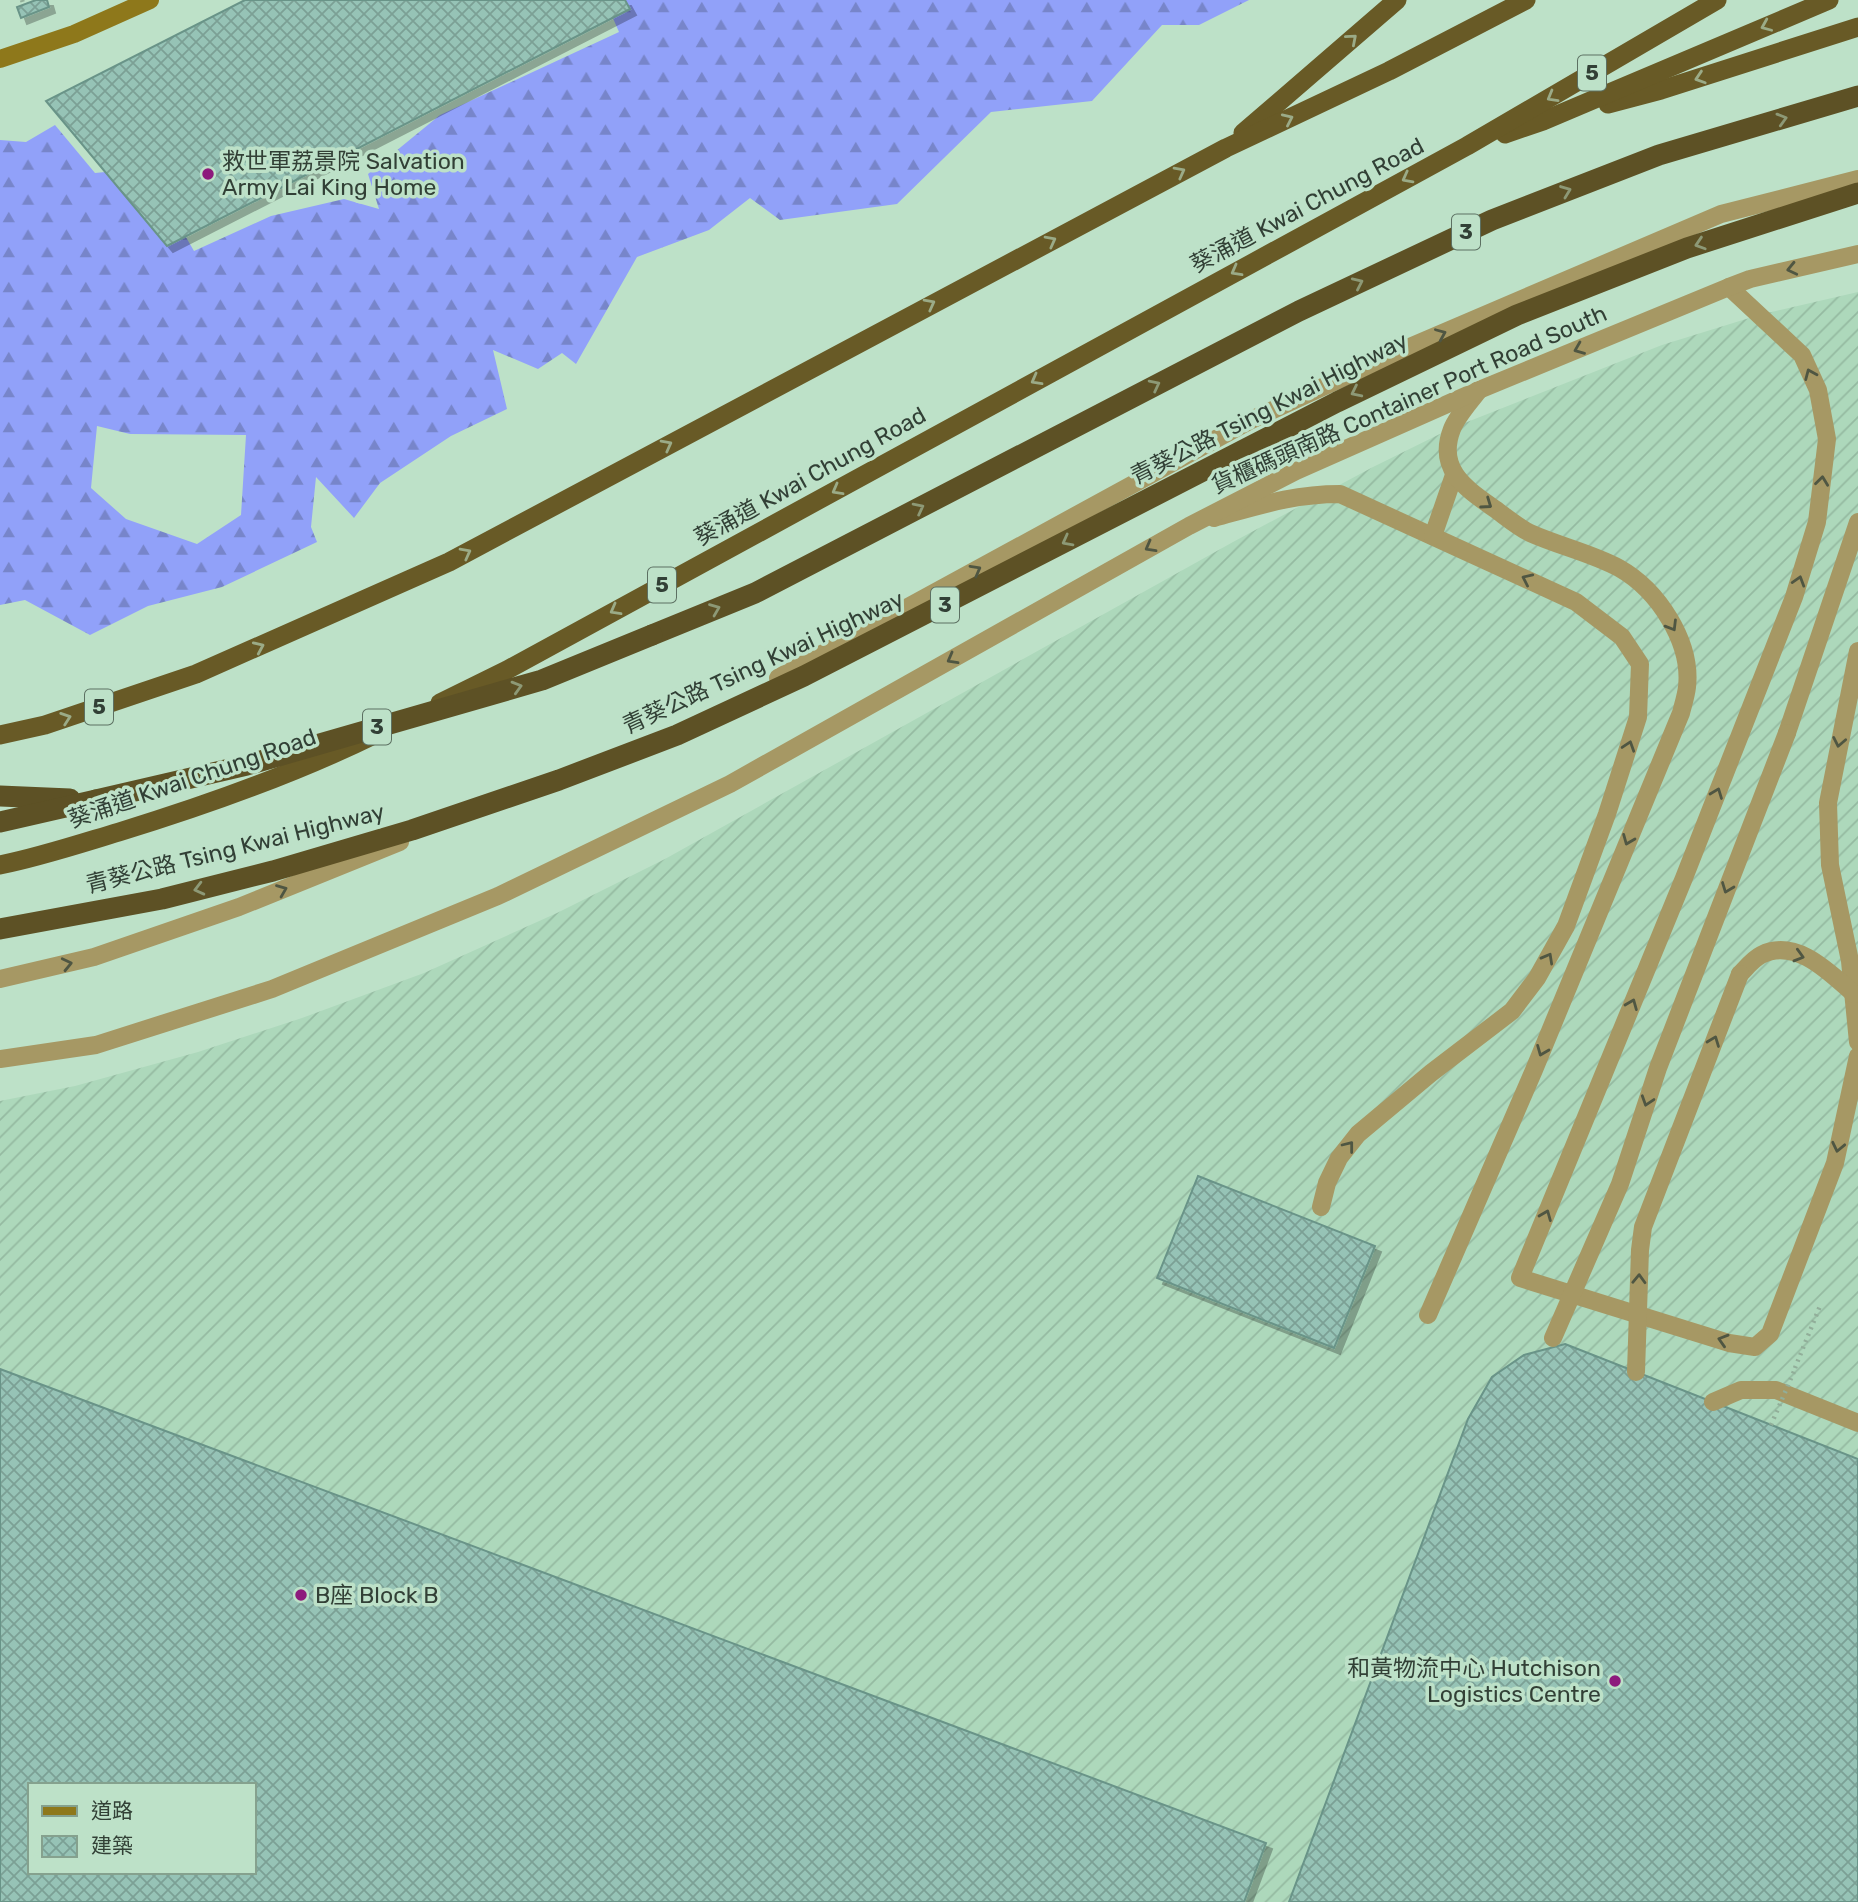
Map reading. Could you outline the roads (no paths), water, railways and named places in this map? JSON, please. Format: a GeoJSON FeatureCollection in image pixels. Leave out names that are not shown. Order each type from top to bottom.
{"type":"FeatureCollection","features":[{"type":"Feature","properties":{"kind":"highway"},"geometry":{"type":"LineString","coordinates":[[1226,148],[1396,0]]}},
{"type":"Feature","properties":{"kind":"highway","name":"5"},"geometry":{"type":"LineString","coordinates":[[0,735],[45,725],[196,674],[449,562],[1226,148],[1526,0]]}},
{"type":"Feature","properties":{"kind":"highway","name":"葵涌道 Kwai Chung Road"},"geometry":{"type":"LineString","coordinates":[[0,865],[32,859],[182,813],[339,753],[507,670],[1467,146],[1717,0]]}},
{"type":"Feature","properties":{"kind":"highway","name":"葵涌道 Kwai Chung Road"},"geometry":{"type":"LineString","coordinates":[[1467,146],[1543,121],[1829,0]]}},
{"type":"Feature","properties":{"kind":"highway"},"geometry":{"type":"LineString","coordinates":[[1543,121],[1661,90],[1858,27]]}},
{"type":"Feature","properties":{"kind":"highway","name":"3"},"geometry":{"type":"LineString","coordinates":[[0,822],[247,765],[542,680],[755,593],[1299,311],[1492,220],[1658,155],[1858,96]]}},
{"type":"Feature","properties":{"kind":"highway","name":"青葵公路 Tsing Kwai Highway"},"geometry":{"type":"LineString","coordinates":[[0,929],[162,899],[273,870],[412,830],[677,736],[804,676],[1337,402],[1517,315],[1687,248],[1858,193]]}},
{"type":"Feature","properties":{"kind":"highway"},"geometry":{"type":"LineString","coordinates":[[0,796],[96,800]]}},
{"type":"Feature","properties":{"kind":"main road"},"geometry":{"type":"LineString","coordinates":[[0,58],[74,34],[150,0]]}},
{"type":"Feature","properties":{"kind":"street","name":"貨櫃碼頭南路 Container Port Road South"},"geometry":{"type":"LineString","coordinates":[[0,979],[94,957],[239,907],[697,722],[1261,415],[1405,349],[1721,214],[1858,178]]}},
{"type":"Feature","properties":{"kind":"street","name":"貨櫃碼頭南路 Container Port Road South"},"geometry":{"type":"LineString","coordinates":[[0,1059],[96,1045],[272,989],[498,896],[730,784],[1189,526],[1296,471],[1479,390],[1729,287],[1750,279],[1858,254]]}},
{"type":"Feature","properties":{"kind":"street"},"geometry":{"type":"LineString","coordinates":[[1729,287],[1802,355],[1818,390],[1827,439],[1817,522],[1794,597],[1684,878],[1520,1278],[1729,1343],[1755,1347],[1770,1334],[1835,1163],[1854,1099],[1858,1056]]}},
{"type":"Feature","properties":{"kind":"street"},"geometry":{"type":"LineString","coordinates":[[1428,1315],[1534,1070],[1681,713],[1687,686],[1684,653],[1678,636],[1643,585],[1619,568],[1527,531],[1465,488],[1454,475],[1449,462],[1448,447],[1452,428],[1479,390]]}},
{"type":"Feature","properties":{"kind":"street"},"geometry":{"type":"LineString","coordinates":[[1433,536],[1454,475]]}},
{"type":"Feature","properties":{"kind":"street"},"geometry":{"type":"LineString","coordinates":[[1189,526],[1293,497],[1340,494],[1576,602],[1622,637],[1640,664],[1638,717],[1607,814],[1566,926],[1537,978],[1512,1011],[1431,1073],[1358,1134],[1339,1158],[1326,1183],[1321,1207]]}},
{"type":"Feature","properties":{"kind":"street"},"geometry":{"type":"LineString","coordinates":[[1553,1338],[1620,1184],[1658,1068],[1787,733],[1858,522]]}},
{"type":"Feature","properties":{"kind":"street"},"geometry":{"type":"LineString","coordinates":[[1858,651],[1828,803],[1830,865],[1850,961],[1858,1042]]}},
{"type":"Feature","properties":{"kind":"street"},"geometry":{"type":"LineString","coordinates":[[1636,1372],[1643,1227],[1740,974],[1761,955],[1779,951],[1804,955],[1824,967],[1854,994]]}},
{"type":"Feature","properties":{"kind":"street"},"geometry":{"type":"LineString","coordinates":[[1713,1402],[1741,1390],[1776,1390],[1858,1423]]}},
{"type":"Feature","properties":{"kind":"place","name":"救世軍荔景院 Salvation Army Lai King Home"},"geometry":{"type":"Point","coordinates":[208,174]}},
{"type":"Feature","properties":{"kind":"place","name":"B座 Block B"},"geometry":{"type":"Point","coordinates":[301,1595]}},
{"type":"Feature","properties":{"kind":"place","name":"和黃物流中心 Hutchison Logistics Centre"},"geometry":{"type":"Point","coordinates":[1615,1681]}}]}
